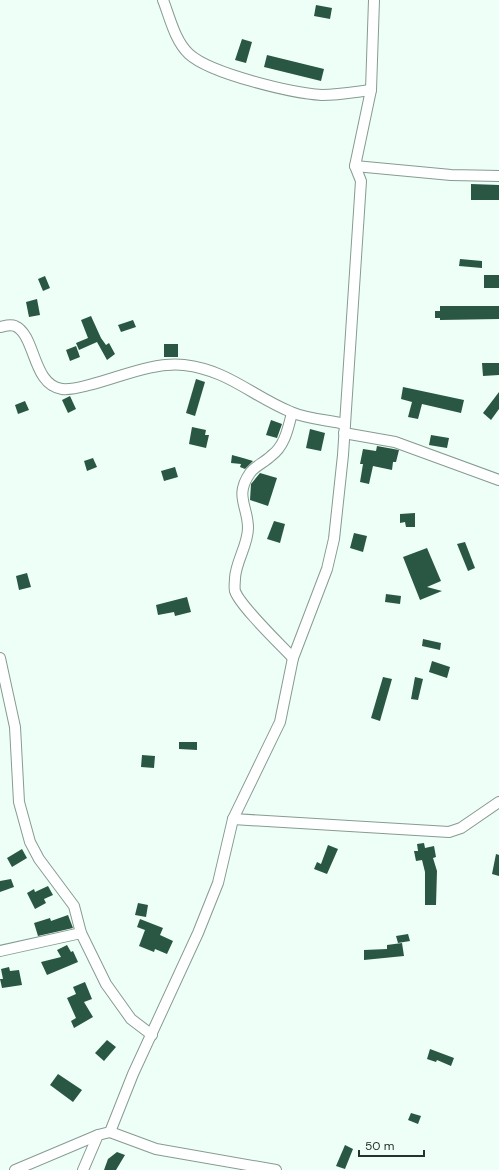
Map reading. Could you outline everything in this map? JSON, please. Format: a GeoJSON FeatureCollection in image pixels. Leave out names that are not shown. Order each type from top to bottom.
{"type":"FeatureCollection","features":[{"type":"Feature","properties":{"kind":"street"},"geometry":{"type":"LineString","coordinates":[[163,0],[181,44],[189,54],[200,63],[272,86],[302,93],[324,95],[371,90]]}},
{"type":"Feature","properties":{"kind":"street"},"geometry":{"type":"LineString","coordinates":[[110,1132],[133,1074],[198,933],[218,883],[233,819],[280,722],[293,658],[327,569],[334,539],[345,428],[361,181],[355,166],[371,90],[374,0]]}},
{"type":"Feature","properties":{"kind":"street"},"geometry":{"type":"LineString","coordinates":[[355,166],[451,175],[499,176]]}},
{"type":"Feature","properties":{"kind":"street"},"geometry":{"type":"LineString","coordinates":[[0,327],[12,326],[20,330],[44,379],[51,385],[62,389],[72,389],[110,380],[146,368],[164,364],[185,366],[222,374],[265,400],[292,413],[394,442],[499,480]]}},
{"type":"Feature","properties":{"kind":"street"},"geometry":{"type":"LineString","coordinates":[[292,413],[286,435],[280,446],[273,455],[250,472],[243,486],[241,496],[248,520],[248,530],[235,578],[235,590],[243,603],[293,658]]}},
{"type":"Feature","properties":{"kind":"street"},"geometry":{"type":"LineString","coordinates":[[0,658],[15,727],[19,802],[26,830],[39,860],[74,906],[81,933],[95,965],[114,996],[131,1019],[152,1035]]}},
{"type":"Feature","properties":{"kind":"street"},"geometry":{"type":"LineString","coordinates":[[233,819],[449,832],[461,828],[499,802]]}},
{"type":"Feature","properties":{"kind":"street"},"geometry":{"type":"LineString","coordinates":[[0,951],[81,933]]}},
{"type":"Feature","properties":{"kind":"street"},"geometry":{"type":"LineString","coordinates":[[16,1170],[98,1135],[110,1132],[156,1149],[276,1170]]}},
{"type":"Feature","properties":{"kind":"street"},"geometry":{"type":"LineString","coordinates":[[83,1170],[98,1135]]}},
{"type":"Feature","properties":{"kind":"building"},"geometry":{"type":"Polygon","coordinates":[[[316,5],[332,8],[330,19],[314,16],[316,5]]]}},
{"type":"Feature","properties":{"kind":"building"},"geometry":{"type":"Polygon","coordinates":[[[242,39],[252,42],[246,63],[235,60],[242,39]]]}},
{"type":"Feature","properties":{"kind":"building"},"geometry":{"type":"Polygon","coordinates":[[[267,55],[324,69],[321,81],[264,67],[267,55]]]}},
{"type":"Feature","properties":{"kind":"building"},"geometry":{"type":"Polygon","coordinates":[[[471,184],[499,185],[499,200],[471,200],[471,184]]]}},
{"type":"Feature","properties":{"kind":"building"},"geometry":{"type":"Polygon","coordinates":[[[460,259],[482,261],[482,268],[459,266],[460,259]]]}},
{"type":"Feature","properties":{"kind":"building"},"geometry":{"type":"Polygon","coordinates":[[[484,275],[499,275],[499,288],[484,288],[484,275]]]}},
{"type":"Feature","properties":{"kind":"building"},"geometry":{"type":"Polygon","coordinates":[[[45,276],[50,288],[43,291],[38,279],[45,276]]]}},
{"type":"Feature","properties":{"kind":"building"},"geometry":{"type":"Polygon","coordinates":[[[37,299],[40,315],[29,317],[26,302],[37,299]]]}},
{"type":"Feature","properties":{"kind":"building"},"geometry":{"type":"Polygon","coordinates":[[[440,306],[499,306],[499,319],[440,320],[440,318],[435,318],[435,311],[440,311],[440,306]]]}},
{"type":"Feature","properties":{"kind":"building"},"geometry":{"type":"Polygon","coordinates":[[[91,316],[101,338],[106,345],[109,343],[115,354],[107,360],[97,342],[79,350],[76,343],[88,338],[81,320],[91,316]]]}},
{"type":"Feature","properties":{"kind":"building"},"geometry":{"type":"Polygon","coordinates":[[[133,320],[136,327],[121,332],[118,325],[133,320]]]}},
{"type":"Feature","properties":{"kind":"building"},"geometry":{"type":"Polygon","coordinates":[[[164,344],[178,344],[178,357],[164,357],[164,344]]]}},
{"type":"Feature","properties":{"kind":"building"},"geometry":{"type":"Polygon","coordinates":[[[76,346],[80,357],[70,361],[66,350],[76,346]]]}},
{"type":"Feature","properties":{"kind":"building"},"geometry":{"type":"Polygon","coordinates":[[[482,363],[499,363],[499,375],[483,376],[482,363]]]}},
{"type":"Feature","properties":{"kind":"building"},"geometry":{"type":"Polygon","coordinates":[[[196,379],[205,382],[195,416],[186,413],[196,379]]]}},
{"type":"Feature","properties":{"kind":"building"},"geometry":{"type":"Polygon","coordinates":[[[403,387],[464,400],[461,413],[422,404],[418,419],[408,417],[412,402],[401,399],[403,387]]]}},
{"type":"Feature","properties":{"kind":"building"},"geometry":{"type":"Polygon","coordinates":[[[499,392],[499,409],[491,420],[483,413],[499,392]]]}},
{"type":"Feature","properties":{"kind":"building"},"geometry":{"type":"Polygon","coordinates":[[[70,396],[76,409],[68,413],[62,400],[70,396]]]}},
{"type":"Feature","properties":{"kind":"building"},"geometry":{"type":"Polygon","coordinates":[[[25,401],[29,410],[18,414],[15,405],[25,401]]]}},
{"type":"Feature","properties":{"kind":"building"},"geometry":{"type":"Polygon","coordinates":[[[271,420],[282,424],[277,438],[266,435],[271,420]]]}},
{"type":"Feature","properties":{"kind":"building"},"geometry":{"type":"Polygon","coordinates":[[[192,427],[206,430],[205,435],[209,435],[206,448],[189,444],[192,427]]]}},
{"type":"Feature","properties":{"kind":"building"},"geometry":{"type":"Polygon","coordinates":[[[310,429],[325,433],[321,451],[306,448],[310,429]]]}},
{"type":"Feature","properties":{"kind":"building"},"geometry":{"type":"Polygon","coordinates":[[[431,435],[449,438],[447,448],[429,445],[431,435]]]}},
{"type":"Feature","properties":{"kind":"building"},"geometry":{"type":"Polygon","coordinates":[[[377,446],[399,450],[396,462],[393,462],[392,470],[373,466],[369,484],[360,482],[363,464],[360,464],[363,449],[376,451],[377,446]]]}},
{"type":"Feature","properties":{"kind":"building"},"geometry":{"type":"Polygon","coordinates":[[[232,455],[253,461],[245,469],[240,467],[241,464],[231,463],[232,455]]]}},
{"type":"Feature","properties":{"kind":"building"},"geometry":{"type":"Polygon","coordinates":[[[93,458],[97,467],[87,471],[84,461],[93,458]]]}},
{"type":"Feature","properties":{"kind":"building"},"geometry":{"type":"Polygon","coordinates":[[[175,467],[178,477],[164,481],[161,471],[175,467]]]}},
{"type":"Feature","properties":{"kind":"building"},"geometry":{"type":"Polygon","coordinates":[[[260,473],[277,478],[268,506],[250,500],[251,484],[260,473]]]}},
{"type":"Feature","properties":{"kind":"building"},"geometry":{"type":"Polygon","coordinates":[[[415,513],[415,527],[406,527],[405,522],[400,523],[400,514],[415,513]]]}},
{"type":"Feature","properties":{"kind":"building"},"geometry":{"type":"Polygon","coordinates":[[[274,521],[285,524],[280,543],[267,539],[274,521]]]}},
{"type":"Feature","properties":{"kind":"building"},"geometry":{"type":"Polygon","coordinates":[[[354,533],[367,536],[363,552],[350,548],[354,533]]]}},
{"type":"Feature","properties":{"kind":"building"},"geometry":{"type":"Polygon","coordinates":[[[465,542],[475,568],[468,571],[457,544],[465,542]]]}},
{"type":"Feature","properties":{"kind":"building"},"geometry":{"type":"Polygon","coordinates":[[[427,548],[441,581],[427,587],[442,591],[420,600],[403,557],[427,548]]]}},
{"type":"Feature","properties":{"kind":"building"},"geometry":{"type":"Polygon","coordinates":[[[27,573],[31,587],[19,590],[16,576],[27,573]]]}},
{"type":"Feature","properties":{"kind":"building"},"geometry":{"type":"Polygon","coordinates":[[[386,594],[401,596],[400,604],[385,602],[386,594]]]}},
{"type":"Feature","properties":{"kind":"building"},"geometry":{"type":"Polygon","coordinates":[[[187,597],[191,612],[175,616],[174,612],[158,615],[156,605],[187,597]]]}},
{"type":"Feature","properties":{"kind":"building"},"geometry":{"type":"Polygon","coordinates":[[[423,639],[441,643],[440,650],[422,646],[423,639]]]}},
{"type":"Feature","properties":{"kind":"building"},"geometry":{"type":"Polygon","coordinates":[[[432,661],[450,667],[447,678],[429,672],[432,661]]]}},
{"type":"Feature","properties":{"kind":"building"},"geometry":{"type":"Polygon","coordinates":[[[383,677],[392,679],[380,721],[371,718],[383,677]]]}},
{"type":"Feature","properties":{"kind":"building"},"geometry":{"type":"Polygon","coordinates":[[[415,677],[423,679],[418,700],[411,699],[415,677]]]}},
{"type":"Feature","properties":{"kind":"building"},"geometry":{"type":"Polygon","coordinates":[[[179,742],[197,742],[197,750],[179,749],[179,742]]]}},
{"type":"Feature","properties":{"kind":"building"},"geometry":{"type":"Polygon","coordinates":[[[142,755],[155,756],[154,768],[141,767],[142,755]]]}},
{"type":"Feature","properties":{"kind":"building"},"geometry":{"type":"Polygon","coordinates":[[[424,843],[425,848],[434,846],[436,857],[433,858],[437,871],[436,905],[425,905],[425,872],[422,860],[416,861],[414,851],[418,851],[417,844],[424,843]]]}},
{"type":"Feature","properties":{"kind":"building"},"geometry":{"type":"Polygon","coordinates":[[[328,845],[338,849],[327,874],[314,869],[317,862],[321,864],[328,845]]]}},
{"type":"Feature","properties":{"kind":"building"},"geometry":{"type":"Polygon","coordinates":[[[22,849],[27,858],[12,867],[7,858],[22,849]]]}},
{"type":"Feature","properties":{"kind":"building"},"geometry":{"type":"Polygon","coordinates":[[[496,854],[499,855],[499,876],[492,874],[496,854]]]}},
{"type":"Feature","properties":{"kind":"building"},"geometry":{"type":"Polygon","coordinates":[[[11,879],[14,887],[0,892],[0,881],[11,879]]]}},
{"type":"Feature","properties":{"kind":"building"},"geometry":{"type":"Polygon","coordinates":[[[48,886],[53,895],[44,899],[46,903],[35,909],[27,893],[34,889],[35,892],[48,886]]]}},
{"type":"Feature","properties":{"kind":"building"},"geometry":{"type":"Polygon","coordinates":[[[138,903],[148,905],[146,917],[135,915],[138,903]]]}},
{"type":"Feature","properties":{"kind":"building"},"geometry":{"type":"Polygon","coordinates":[[[68,915],[73,928],[38,936],[34,923],[50,918],[51,921],[68,915]]]}},
{"type":"Feature","properties":{"kind":"building"},"geometry":{"type":"Polygon","coordinates":[[[140,919],[163,928],[160,935],[173,941],[167,954],[155,949],[154,952],[139,946],[145,930],[137,927],[140,919]]]}},
{"type":"Feature","properties":{"kind":"building"},"geometry":{"type":"Polygon","coordinates":[[[408,934],[410,941],[398,943],[396,936],[408,934]]]}},
{"type":"Feature","properties":{"kind":"building"},"geometry":{"type":"Polygon","coordinates":[[[402,943],[404,956],[364,960],[364,950],[387,949],[387,945],[402,943]]]}},
{"type":"Feature","properties":{"kind":"building"},"geometry":{"type":"Polygon","coordinates":[[[67,945],[71,952],[73,951],[78,962],[47,975],[41,962],[61,957],[57,950],[67,945]]]}},
{"type":"Feature","properties":{"kind":"building"},"geometry":{"type":"Polygon","coordinates":[[[9,967],[10,971],[19,970],[22,985],[2,988],[0,979],[3,979],[1,969],[9,967]]]}},
{"type":"Feature","properties":{"kind":"building"},"geometry":{"type":"Polygon","coordinates":[[[85,982],[92,999],[84,1002],[93,1017],[74,1028],[71,1021],[76,1018],[67,998],[76,994],[73,987],[85,982]]]}},
{"type":"Feature","properties":{"kind":"building"},"geometry":{"type":"Polygon","coordinates":[[[107,1040],[116,1047],[104,1061],[95,1053],[107,1040]]]}},
{"type":"Feature","properties":{"kind":"building"},"geometry":{"type":"Polygon","coordinates":[[[430,1049],[454,1058],[451,1066],[437,1060],[436,1062],[427,1059],[430,1049]]]}},
{"type":"Feature","properties":{"kind":"building"},"geometry":{"type":"Polygon","coordinates":[[[58,1074],[82,1090],[73,1102],[50,1085],[58,1074]]]}},
{"type":"Feature","properties":{"kind":"building"},"geometry":{"type":"Polygon","coordinates":[[[411,1113],[421,1116],[418,1124],[408,1120],[411,1113]]]}},
{"type":"Feature","properties":{"kind":"building"},"geometry":{"type":"Polygon","coordinates":[[[345,1145],[353,1149],[345,1169],[336,1166],[345,1145]]]}},
{"type":"Feature","properties":{"kind":"building"},"geometry":{"type":"Polygon","coordinates":[[[117,1152],[125,1155],[116,1170],[104,1170],[108,1159],[117,1152]]]}}]}
